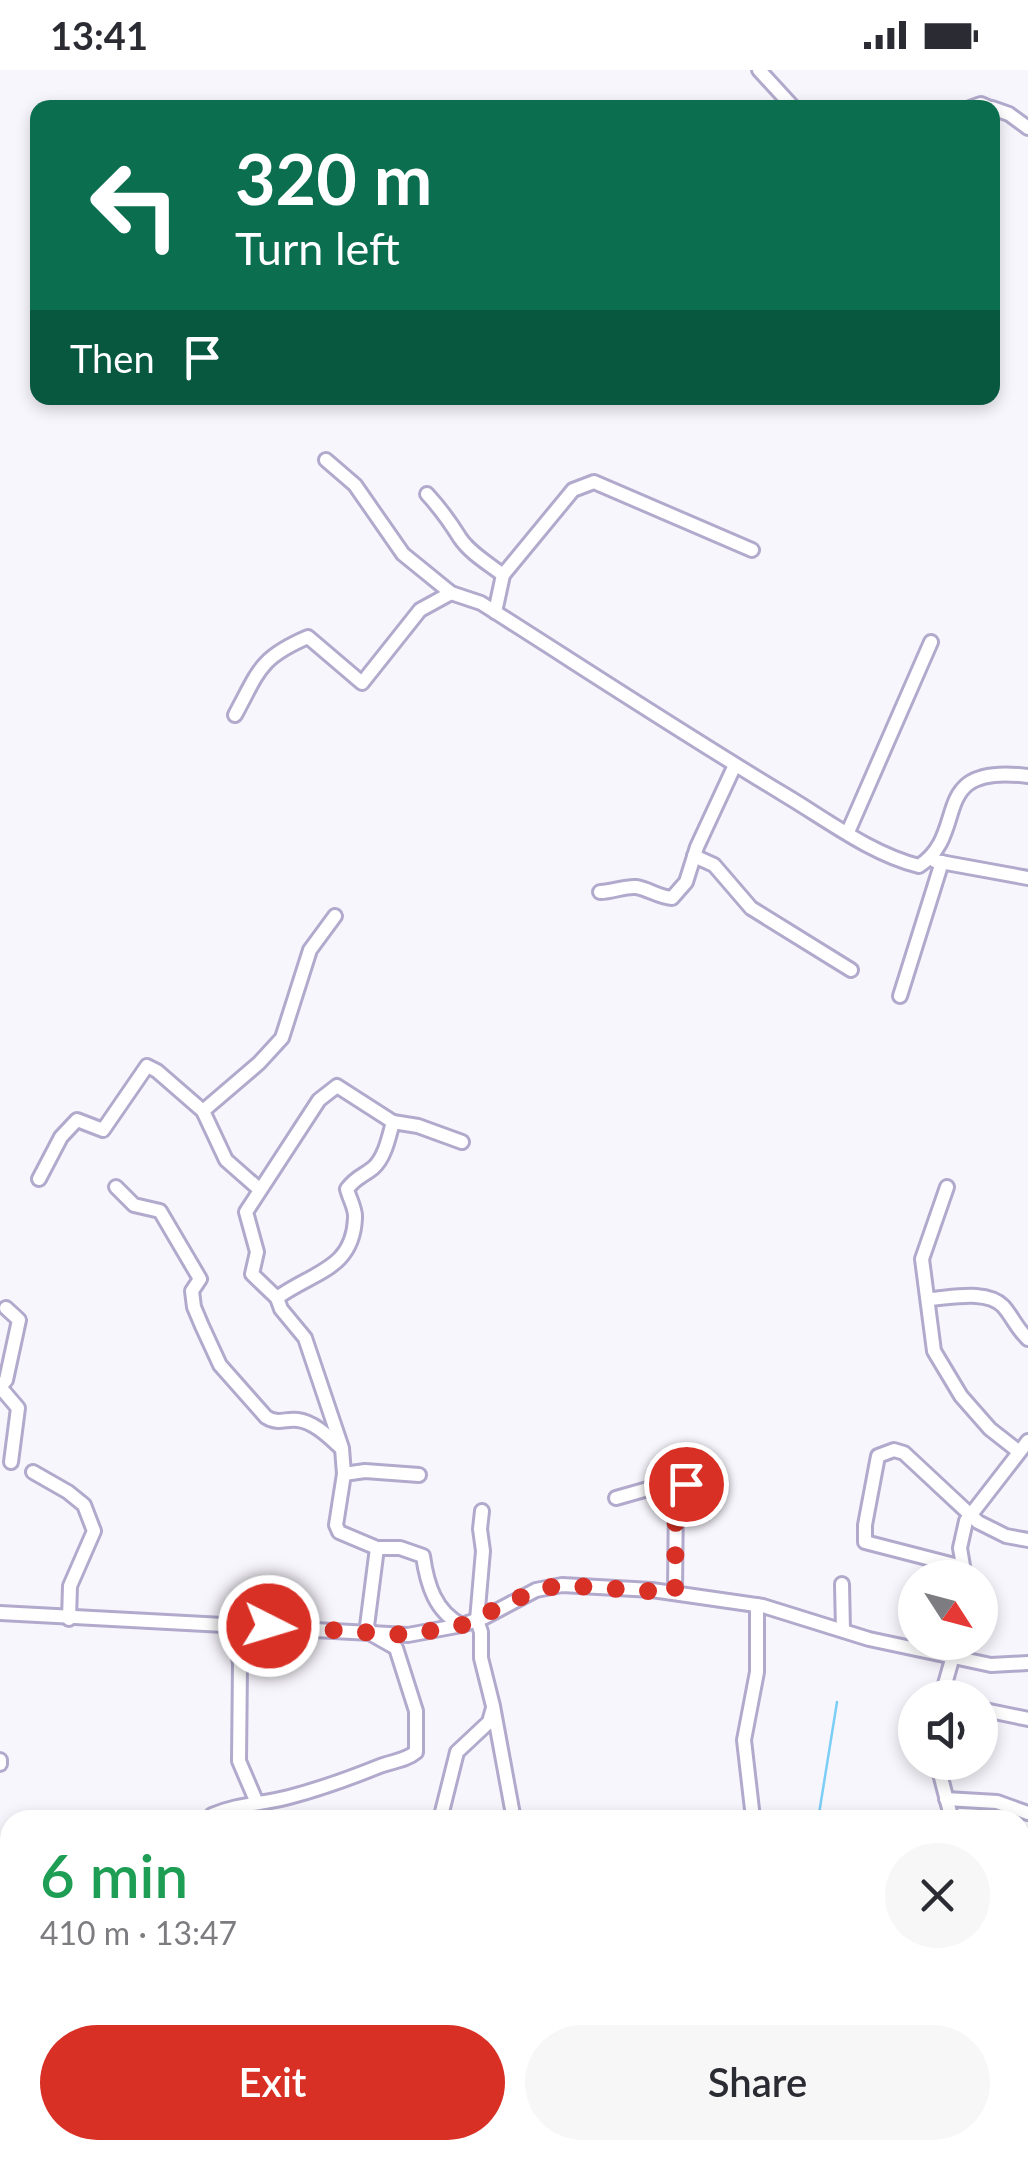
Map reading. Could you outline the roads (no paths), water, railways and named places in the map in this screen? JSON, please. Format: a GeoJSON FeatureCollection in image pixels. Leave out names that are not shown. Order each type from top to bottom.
{"type":"FeatureCollection","features":[{"type":"Feature","properties":{"kind":"street"},"geometry":{"type":"LineString","coordinates":[[759,70],[787,100]]}},
{"type":"Feature","properties":{"kind":"street"},"geometry":{"type":"LineString","coordinates":[[1000,111],[1028,128]]}},
{"type":"Feature","properties":{"kind":"street"},"geometry":{"type":"LineString","coordinates":[[326,460],[354,486],[403,554],[451,593],[481,603],[848,832],[919,866],[935,861],[1028,878]]}},
{"type":"Feature","properties":{"kind":"street"},"geometry":{"type":"LineString","coordinates":[[495,612],[503,575],[573,490],[594,482],[752,550]]}},
{"type":"Feature","properties":{"kind":"street"},"geometry":{"type":"LineString","coordinates":[[427,494],[471,550],[503,575]]}},
{"type":"Feature","properties":{"kind":"street"},"geometry":{"type":"LineString","coordinates":[[236,715],[266,660],[277,650],[308,638],[362,683],[420,610],[451,593]]}},
{"type":"Feature","properties":{"kind":"street"},"geometry":{"type":"LineString","coordinates":[[848,832],[931,642]]}},
{"type":"Feature","properties":{"kind":"street"},"geometry":{"type":"LineString","coordinates":[[600,892],[642,888],[672,898],[686,882],[735,764]]}},
{"type":"Feature","properties":{"kind":"street"},"geometry":{"type":"LineString","coordinates":[[900,996],[935,852],[960,793],[972,782],[994,773],[1028,776]]}},
{"type":"Feature","properties":{"kind":"street"},"geometry":{"type":"LineString","coordinates":[[694,856],[714,865],[751,908],[851,970]]}},
{"type":"Feature","properties":{"kind":"street"},"geometry":{"type":"LineString","coordinates":[[203,1112],[282,1038],[310,950],[335,916]]}},
{"type":"Feature","properties":{"kind":"street"},"geometry":{"type":"LineString","coordinates":[[39,1178],[61,1137],[77,1120],[103,1130],[147,1066],[203,1112],[226,1160],[259,1189]]}},
{"type":"Feature","properties":{"kind":"street"},"geometry":{"type":"LineString","coordinates":[[462,1142],[418,1126],[393,1122],[337,1086],[319,1100],[246,1212],[257,1252],[252,1274],[277,1298],[281,1310],[305,1338],[342,1448],[344,1474],[336,1525],[339,1532],[378,1548],[400,1548],[423,1556],[426,1578],[438,1606],[450,1620],[462,1625]]}},
{"type":"Feature","properties":{"kind":"street"},"geometry":{"type":"LineString","coordinates":[[277,1298],[324,1272],[341,1259],[352,1243],[356,1214],[347,1188],[380,1160],[393,1122]]}},
{"type":"Feature","properties":{"kind":"street"},"geometry":{"type":"LineString","coordinates":[[116,1187],[134,1205],[160,1211],[200,1279],[192,1291],[194,1307],[220,1365],[266,1418],[274,1422],[308,1423],[342,1448]]}},
{"type":"Feature","properties":{"kind":"street"},"geometry":{"type":"LineString","coordinates":[[948,1187],[922,1259],[934,1351],[956,1389],[990,1429],[1023,1446],[970,1516],[961,1538],[962,1560]]}},
{"type":"Feature","properties":{"kind":"street"},"geometry":{"type":"LineString","coordinates":[[929,1299],[988,1298],[1003,1306],[1028,1339]]}},
{"type":"Feature","properties":{"kind":"street"},"geometry":{"type":"LineString","coordinates":[[6,1308],[19,1320],[6,1380],[0,1387],[18,1408],[11,1462]]}},
{"type":"Feature","properties":{"kind":"street"},"geometry":{"type":"LineString","coordinates":[[924,1560],[866,1542],[865,1525],[878,1456],[894,1450],[904,1453],[970,1516],[1006,1536],[1028,1540]]}},
{"type":"Feature","properties":{"kind":"street"},"geometry":{"type":"LineString","coordinates":[[33,1472],[84,1505],[94,1531],[70,1586],[68,1618]]}},
{"type":"Feature","properties":{"kind":"street"},"geometry":{"type":"LineString","coordinates":[[676,1492],[703,1475],[716,1472]]}},
{"type":"Feature","properties":{"kind":"street"},"geometry":{"type":"LineString","coordinates":[[344,1474],[419,1474]]}},
{"type":"Feature","properties":{"kind":"street"},"geometry":{"type":"LineString","coordinates":[[616,1498],[670,1483],[676,1492],[675,1593]]}},
{"type":"Feature","properties":{"kind":"street"},"geometry":{"type":"LineString","coordinates":[[482,1511],[477,1620],[512,1810]]}},
{"type":"Feature","properties":{"kind":"street"},"geometry":{"type":"LineString","coordinates":[[225,1810],[352,1779],[416,1752],[416,1711],[396,1648],[367,1626],[378,1548]]}},
{"type":"Feature","properties":{"kind":"street"},"geometry":{"type":"LineString","coordinates":[[842,1584],[843,1630]]}},
{"type":"Feature","properties":{"kind":"street"},"geometry":{"type":"LineString","coordinates":[[0,1613],[408,1635],[462,1625],[536,1590],[562,1585],[675,1593],[757,1605],[898,1645]]}},
{"type":"Feature","properties":{"kind":"street"},"geometry":{"type":"LineString","coordinates":[[752,1810],[744,1740],[757,1672],[757,1605]]}},
{"type":"Feature","properties":{"kind":"street"},"geometry":{"type":"LineString","coordinates":[[235,1625],[240,1664],[239,1761],[257,1804]]}},
{"type":"Feature","properties":{"kind":"street"},"geometry":{"type":"LineString","coordinates":[[970,1660],[999,1666],[1028,1663]]}},
{"type":"Feature","properties":{"kind":"street"},"geometry":{"type":"LineString","coordinates":[[442,1810],[457,1752],[489,1722],[493,1706]]}},
{"type":"Feature","properties":{"kind":"street"},"geometry":{"type":"LineString","coordinates":[[998,1712],[1028,1719]]}},
{"type":"Feature","properties":{"kind":"street"},"geometry":{"type":"LineString","coordinates":[[941,1780],[949,1810]]}},
{"type":"Feature","properties":{"kind":"street"},"geometry":{"type":"LineString","coordinates":[[946,1799],[997,1802],[1020,1810]]}},
{"type":"Feature","properties":{"kind":"waterway"},"geometry":{"type":"LineString","coordinates":[[820,1810],[837,1702]]}}]}
